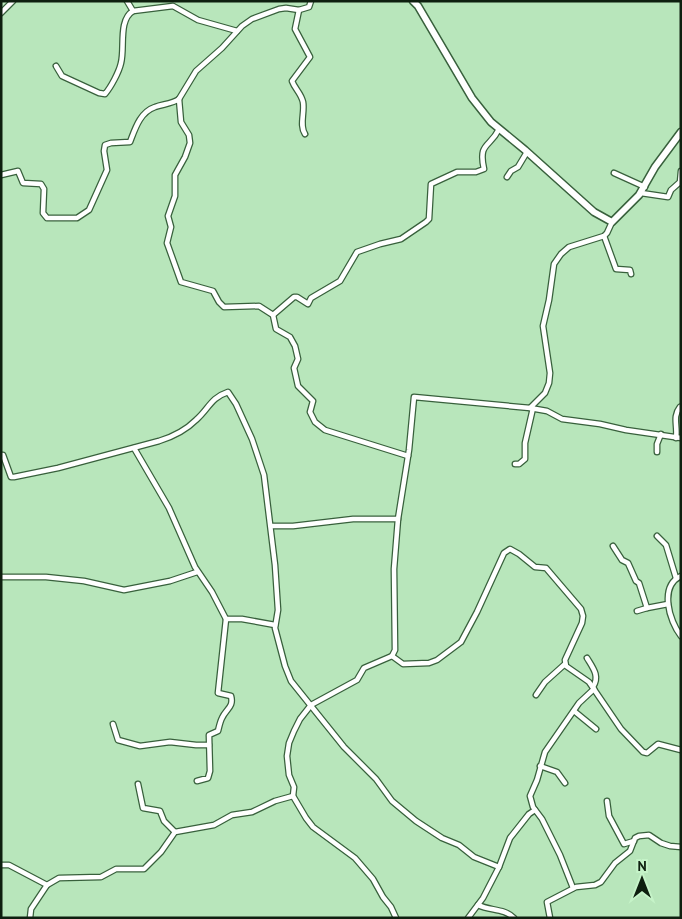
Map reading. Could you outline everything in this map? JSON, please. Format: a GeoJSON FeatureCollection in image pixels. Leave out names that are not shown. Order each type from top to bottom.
{"type":"FeatureCollection","features":[{"type":"Feature","properties":{"kind":"street"},"geometry":{"type":"LineString","coordinates":[[1,14],[14,1]]}},
{"type":"Feature","properties":{"kind":"street"},"geometry":{"type":"LineString","coordinates":[[127,1],[133,11]]}},
{"type":"Feature","properties":{"kind":"street"},"geometry":{"type":"LineString","coordinates":[[311,1],[309,7],[299,10],[286,8],[274,10],[252,18],[196,70],[179,99],[181,122],[189,135],[190,143],[188,151],[175,175],[175,196],[168,216],[171,227],[167,244],[180,280],[183,283],[213,291],[224,307],[259,306],[273,314],[276,329],[290,337],[295,346],[298,359],[294,368],[298,384],[302,392],[313,401],[310,412],[319,426],[341,436],[408,456]]}},
{"type":"Feature","properties":{"kind":"street"},"geometry":{"type":"LineString","coordinates":[[416,2],[476,103],[499,129],[598,215],[612,222]]}},
{"type":"Feature","properties":{"kind":"street"},"geometry":{"type":"LineString","coordinates":[[56,66],[62,76],[105,94],[118,73],[122,58],[122,38],[127,17],[133,11],[173,6],[198,20],[237,31]]}},
{"type":"Feature","properties":{"kind":"street"},"geometry":{"type":"LineString","coordinates":[[299,10],[295,29],[310,58],[292,82],[299,91],[303,101],[302,127],[305,134]]}},
{"type":"Feature","properties":{"kind":"street"},"geometry":{"type":"LineString","coordinates":[[1,175],[18,172],[24,183],[41,184],[44,189],[43,213],[47,218],[80,217],[89,210],[104,179],[107,168],[104,151],[105,145],[129,143],[138,123],[148,110],[179,99]]}},
{"type":"Feature","properties":{"kind":"street"},"geometry":{"type":"LineString","coordinates":[[273,314],[294,297],[308,304],[311,298],[340,282],[357,252],[401,239],[426,222],[429,217],[431,184],[457,172],[476,172],[484,169],[482,156],[484,148],[495,137],[499,129]]}},
{"type":"Feature","properties":{"kind":"street"},"geometry":{"type":"LineString","coordinates":[[515,464],[519,464],[526,459],[525,443],[532,408],[546,393],[549,384],[550,373],[543,326],[554,264],[569,247],[604,236],[610,229],[612,222],[643,190],[655,168],[681,132]]}},
{"type":"Feature","properties":{"kind":"street"},"geometry":{"type":"LineString","coordinates":[[507,177],[510,171],[518,167],[527,152]]}},
{"type":"Feature","properties":{"kind":"street"},"geometry":{"type":"LineString","coordinates":[[614,173],[643,190],[668,196],[671,190],[680,182],[681,171]]}},
{"type":"Feature","properties":{"kind":"street"},"geometry":{"type":"LineString","coordinates":[[604,236],[616,269],[630,270],[631,274]]}},
{"type":"Feature","properties":{"kind":"street"},"geometry":{"type":"LineString","coordinates":[[1,455],[3,455],[11,477],[14,477],[58,468],[134,448],[172,436],[197,420],[213,399],[228,392],[242,416],[262,466],[271,526],[278,602],[275,626],[277,639],[294,686],[344,747],[378,781],[387,795],[410,816],[442,838],[459,845],[474,857],[499,866]]}},
{"type":"Feature","properties":{"kind":"street"},"geometry":{"type":"LineString","coordinates":[[396,918],[370,874],[343,848],[313,827],[293,796],[294,787],[289,772],[287,749],[300,719],[311,705],[357,680],[364,668],[392,656],[396,646],[394,569],[398,519],[408,456],[414,397],[532,408],[550,412],[562,419],[679,438],[675,421],[676,413],[680,407]]}},
{"type":"Feature","properties":{"kind":"street"},"geometry":{"type":"LineString","coordinates":[[657,452],[657,444],[661,434]]}},
{"type":"Feature","properties":{"kind":"street"},"geometry":{"type":"LineString","coordinates":[[134,448],[169,508],[197,572],[212,592],[226,619],[218,693],[231,696],[232,703],[222,718],[218,731],[209,735],[210,771],[208,778],[197,781]]}},
{"type":"Feature","properties":{"kind":"street"},"geometry":{"type":"LineString","coordinates":[[271,526],[292,526],[353,519],[398,519]]}},
{"type":"Feature","properties":{"kind":"street"},"geometry":{"type":"LineString","coordinates":[[657,536],[666,545],[679,577],[670,585],[667,599],[681,636]]}},
{"type":"Feature","properties":{"kind":"street"},"geometry":{"type":"LineString","coordinates":[[613,546],[622,560],[628,563],[647,608]]}},
{"type":"Feature","properties":{"kind":"street"},"geometry":{"type":"LineString","coordinates":[[392,656],[403,664],[429,663],[437,660],[457,645],[464,637],[477,612],[504,553],[510,550],[519,554],[535,567],[546,568],[582,609],[582,622],[565,664],[545,682],[536,695]]}},
{"type":"Feature","properties":{"kind":"street"},"geometry":{"type":"LineString","coordinates":[[1,576],[84,580],[124,590],[170,581],[197,572]]}},
{"type":"Feature","properties":{"kind":"street"},"geometry":{"type":"LineString","coordinates":[[637,612],[668,604]]}},
{"type":"Feature","properties":{"kind":"street"},"geometry":{"type":"LineString","coordinates":[[226,619],[242,619],[275,626]]}},
{"type":"Feature","properties":{"kind":"street"},"geometry":{"type":"LineString","coordinates":[[573,888],[560,855],[530,798],[545,752],[582,699],[593,688],[596,674],[587,658]]}},
{"type":"Feature","properties":{"kind":"street"},"geometry":{"type":"LineString","coordinates":[[565,664],[590,682],[621,728],[643,752],[649,751],[657,744],[678,749],[681,744]]}},
{"type":"Feature","properties":{"kind":"street"},"geometry":{"type":"LineString","coordinates":[[574,711],[596,729]]}},
{"type":"Feature","properties":{"kind":"street"},"geometry":{"type":"LineString","coordinates":[[113,724],[118,740],[140,746],[170,742],[196,745],[209,744]]}},
{"type":"Feature","properties":{"kind":"street"},"geometry":{"type":"LineString","coordinates":[[540,766],[557,772],[565,783]]}},
{"type":"Feature","properties":{"kind":"street"},"geometry":{"type":"LineString","coordinates":[[138,784],[143,808],[160,811],[164,821],[175,832]]}},
{"type":"Feature","properties":{"kind":"street"},"geometry":{"type":"LineString","coordinates":[[30,918],[31,909],[47,884],[62,877],[101,877],[116,869],[144,869],[161,852],[175,832],[214,825],[232,815],[252,812],[275,801],[293,796]]}},
{"type":"Feature","properties":{"kind":"street"},"geometry":{"type":"LineString","coordinates":[[607,801],[609,816],[624,844],[634,842]]}},
{"type":"Feature","properties":{"kind":"street"},"geometry":{"type":"LineString","coordinates":[[468,918],[478,905],[499,866],[510,838],[529,814],[535,810]]}},
{"type":"Feature","properties":{"kind":"street"},"geometry":{"type":"LineString","coordinates":[[550,918],[547,902],[573,888],[596,885],[601,882],[615,863],[630,851],[639,836],[649,835],[661,843],[681,847]]}},
{"type":"Feature","properties":{"kind":"street"},"geometry":{"type":"LineString","coordinates":[[1,865],[9,865],[47,884]]}},
{"type":"Feature","properties":{"kind":"street"},"geometry":{"type":"LineString","coordinates":[[478,905],[488,909],[508,912],[514,918]]}}]}
